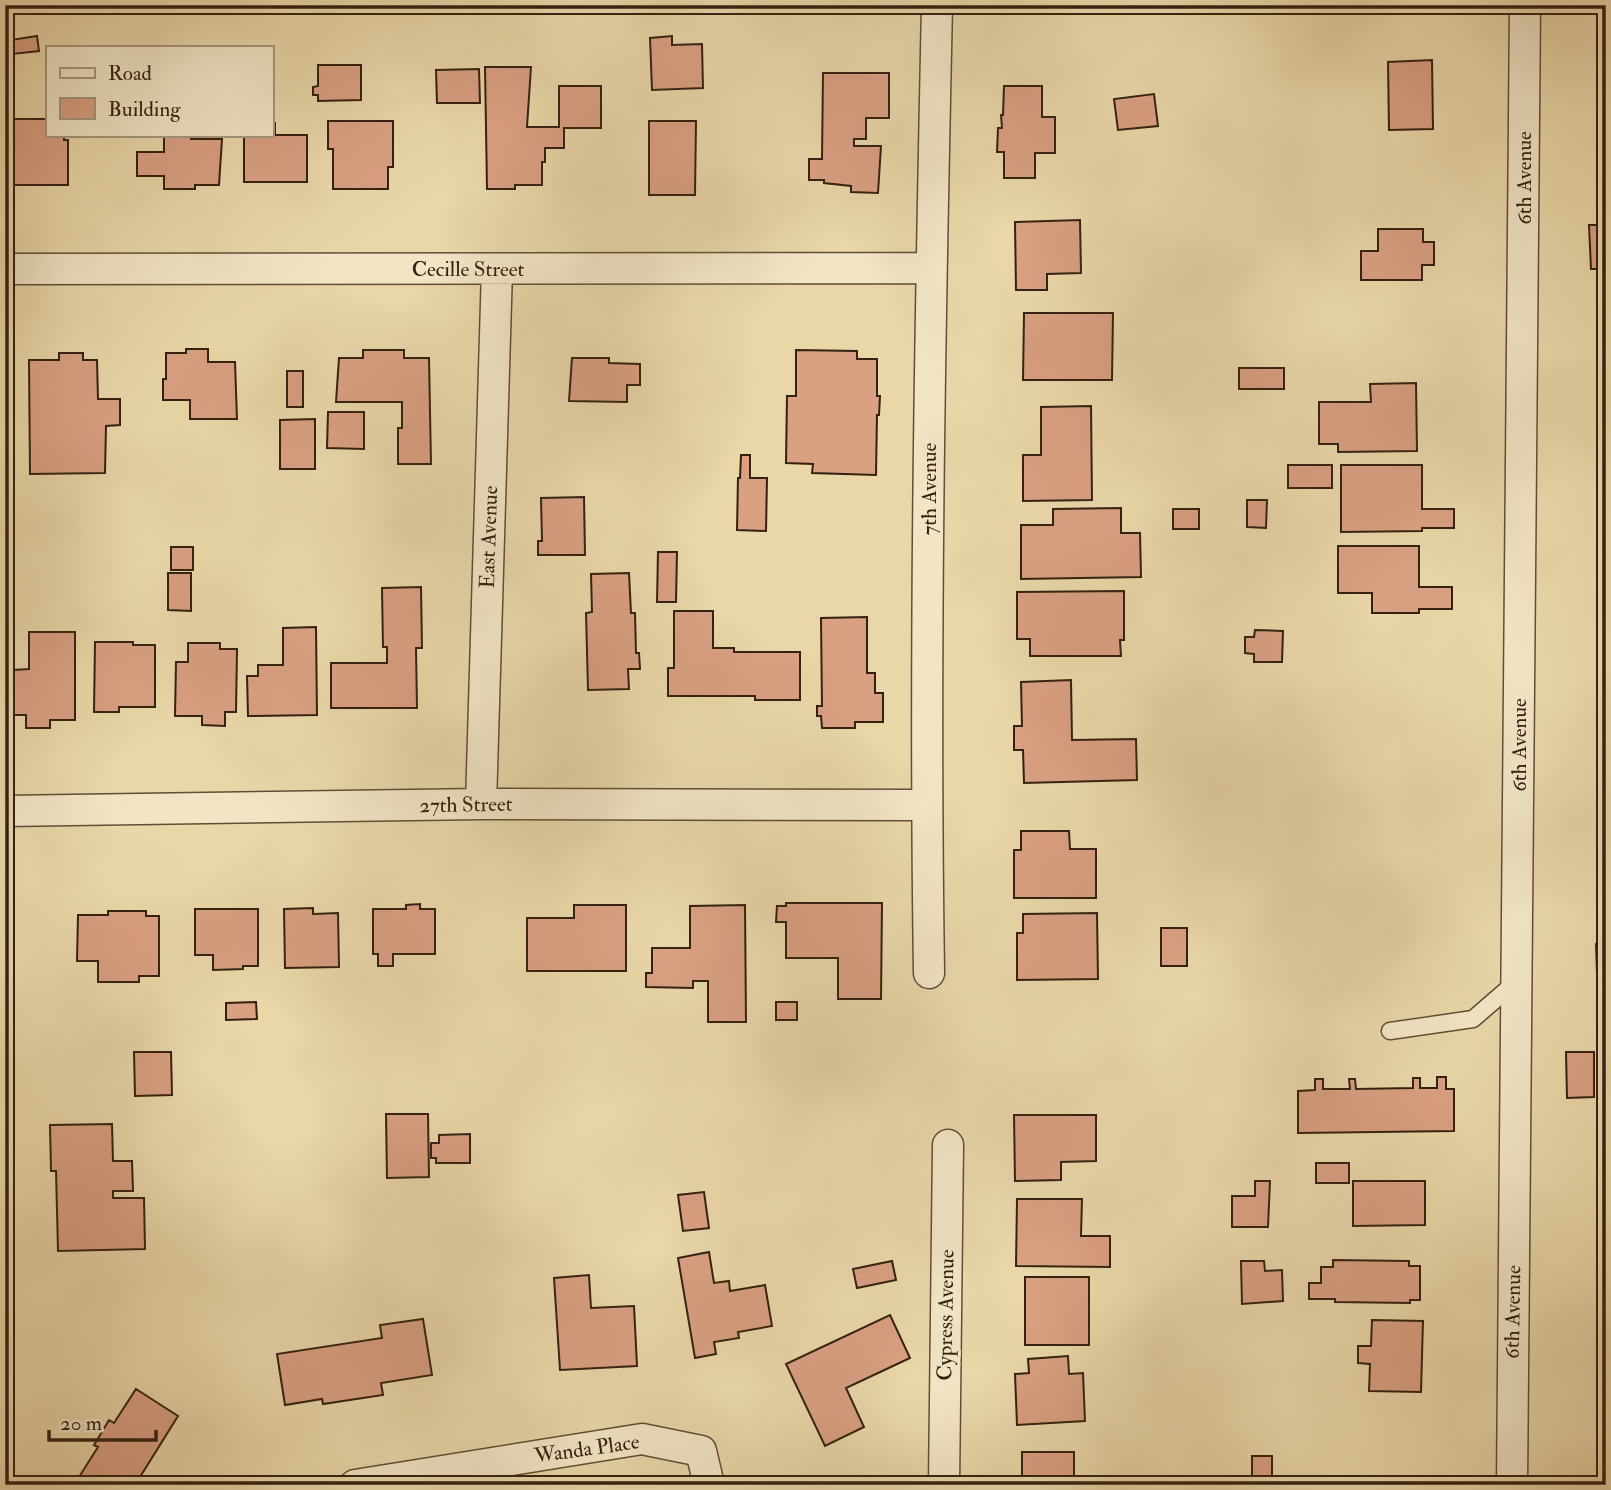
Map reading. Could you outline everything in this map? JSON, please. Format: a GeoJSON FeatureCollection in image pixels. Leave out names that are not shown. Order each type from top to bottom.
{"type":"FeatureCollection","features":[{"type":"Feature","properties":{"kind":"street","name":"7th Avenue"},"geometry":{"type":"LineString","coordinates":[[929,973],[926,805],[931,268],[937,5]]}},
{"type":"Feature","properties":{"kind":"street","name":"6th Avenue"},"geometry":{"type":"LineString","coordinates":[[1511,1485],[1525,5]]}},
{"type":"Feature","properties":{"kind":"street","name":"Cecille Street"},"geometry":{"type":"LineString","coordinates":[[5,269],[931,268]]}},
{"type":"Feature","properties":{"kind":"street","name":"East Avenue"},"geometry":{"type":"LineString","coordinates":[[481,804],[497,269]]}},
{"type":"Feature","properties":{"kind":"street","name":"27th Street"},"geometry":{"type":"LineString","coordinates":[[5,811],[481,804],[926,805]]}},
{"type":"Feature","properties":{"kind":"street","name":"Cypress Avenue"},"geometry":{"type":"LineString","coordinates":[[944,1485],[948,1145]]}},
{"type":"Feature","properties":{"kind":"street","name":"Wanda Place"},"geometry":{"type":"LineString","coordinates":[[355,1485],[642,1439],[701,1451],[709,1485]]}},
{"type":"Feature","properties":{"kind":"lane"},"geometry":{"type":"LineString","coordinates":[[1390,1031],[1473,1019],[1517,981]]}},
{"type":"Feature","properties":{"kind":"building"},"geometry":{"type":"Polygon","coordinates":[[[37,36],[39,51],[12,54],[11,40],[37,36]]]}},
{"type":"Feature","properties":{"kind":"building"},"geometry":{"type":"Polygon","coordinates":[[[672,36],[672,45],[702,44],[703,88],[652,90],[650,38],[672,36]]]}},
{"type":"Feature","properties":{"kind":"building"},"geometry":{"type":"Polygon","coordinates":[[[1432,60],[1433,129],[1389,130],[1388,62],[1432,60]]]}},
{"type":"Feature","properties":{"kind":"building"},"geometry":{"type":"Polygon","coordinates":[[[318,65],[361,65],[361,100],[318,101],[318,95],[313,95],[313,87],[318,86],[318,65]]]}},
{"type":"Feature","properties":{"kind":"building"},"geometry":{"type":"Polygon","coordinates":[[[485,67],[531,67],[527,127],[559,127],[559,86],[601,86],[601,128],[564,128],[564,148],[545,148],[542,185],[487,189],[485,67]]]}},
{"type":"Feature","properties":{"kind":"building"},"geometry":{"type":"Polygon","coordinates":[[[479,69],[480,103],[437,103],[436,70],[479,69]]]}},
{"type":"Feature","properties":{"kind":"building"},"geometry":{"type":"Polygon","coordinates":[[[823,73],[889,73],[889,118],[866,118],[866,139],[854,139],[854,146],[881,146],[878,193],[851,192],[851,186],[824,183],[824,180],[809,180],[809,159],[822,159],[823,73]]]}},
{"type":"Feature","properties":{"kind":"building"},"geometry":{"type":"Polygon","coordinates":[[[1004,86],[1042,86],[1042,117],[1055,117],[1055,153],[1035,153],[1035,178],[1004,178],[1004,152],[997,152],[998,128],[1002,128],[1004,86]]]}},
{"type":"Feature","properties":{"kind":"building"},"geometry":{"type":"Polygon","coordinates":[[[1154,94],[1158,126],[1118,130],[1114,99],[1154,94]]]}},
{"type":"Feature","properties":{"kind":"building"},"geometry":{"type":"Polygon","coordinates":[[[5,119],[46,119],[46,136],[64,136],[64,140],[68,140],[68,185],[6,185],[5,119]]]}},
{"type":"Feature","properties":{"kind":"building"},"geometry":{"type":"Polygon","coordinates":[[[328,121],[393,121],[393,167],[388,167],[388,189],[333,189],[333,149],[328,149],[328,121]]]}},
{"type":"Feature","properties":{"kind":"building"},"geometry":{"type":"Polygon","coordinates":[[[649,121],[696,121],[695,195],[649,195],[649,121]]]}},
{"type":"Feature","properties":{"kind":"building"},"geometry":{"type":"Polygon","coordinates":[[[273,123],[275,135],[307,135],[307,182],[244,182],[244,136],[273,136],[273,123]]]}},
{"type":"Feature","properties":{"kind":"building"},"geometry":{"type":"Polygon","coordinates":[[[164,136],[222,139],[219,185],[195,185],[195,189],[164,189],[164,176],[137,176],[137,152],[164,152],[164,136]]]}},
{"type":"Feature","properties":{"kind":"building"},"geometry":{"type":"Polygon","coordinates":[[[1080,220],[1081,273],[1047,274],[1047,290],[1016,290],[1015,222],[1080,220]]]}},
{"type":"Feature","properties":{"kind":"building"},"geometry":{"type":"Polygon","coordinates":[[[1589,225],[1602,225],[1604,269],[1591,269],[1589,225]]]}},
{"type":"Feature","properties":{"kind":"building"},"geometry":{"type":"Polygon","coordinates":[[[1378,229],[1423,229],[1423,242],[1434,242],[1434,265],[1422,265],[1422,280],[1361,280],[1361,251],[1378,251],[1378,229]]]}},
{"type":"Feature","properties":{"kind":"building"},"geometry":{"type":"Polygon","coordinates":[[[1024,313],[1113,313],[1112,380],[1023,380],[1024,313]]]}},
{"type":"Feature","properties":{"kind":"building"},"geometry":{"type":"Polygon","coordinates":[[[186,349],[208,349],[208,362],[235,362],[237,419],[190,419],[190,400],[163,400],[166,353],[186,353],[186,349]]]}},
{"type":"Feature","properties":{"kind":"building"},"geometry":{"type":"Polygon","coordinates":[[[363,350],[404,350],[404,358],[429,358],[431,464],[398,464],[398,428],[402,428],[402,402],[336,402],[339,358],[363,358],[363,350]]]}},
{"type":"Feature","properties":{"kind":"building"},"geometry":{"type":"Polygon","coordinates":[[[796,350],[857,351],[857,359],[877,359],[877,396],[880,396],[876,475],[812,473],[813,464],[786,463],[787,396],[796,396],[796,350]]]}},
{"type":"Feature","properties":{"kind":"building"},"geometry":{"type":"Polygon","coordinates":[[[59,353],[83,353],[83,360],[97,360],[98,399],[120,399],[120,425],[106,426],[105,473],[30,474],[29,360],[59,360],[59,353]]]}},
{"type":"Feature","properties":{"kind":"building"},"geometry":{"type":"Polygon","coordinates":[[[572,358],[609,358],[609,363],[640,364],[640,385],[627,385],[627,402],[569,401],[572,358]]]}},
{"type":"Feature","properties":{"kind":"building"},"geometry":{"type":"Polygon","coordinates":[[[1239,368],[1284,368],[1284,389],[1239,389],[1239,368]]]}},
{"type":"Feature","properties":{"kind":"building"},"geometry":{"type":"Polygon","coordinates":[[[287,371],[303,371],[303,407],[287,407],[287,371]]]}},
{"type":"Feature","properties":{"kind":"building"},"geometry":{"type":"Polygon","coordinates":[[[1416,383],[1417,451],[1338,452],[1338,444],[1319,444],[1319,402],[1371,402],[1370,384],[1416,383]]]}},
{"type":"Feature","properties":{"kind":"building"},"geometry":{"type":"Polygon","coordinates":[[[1091,406],[1092,500],[1023,501],[1023,455],[1041,455],[1041,407],[1091,406]]]}},
{"type":"Feature","properties":{"kind":"building"},"geometry":{"type":"Polygon","coordinates":[[[328,412],[364,412],[364,449],[327,448],[328,412]]]}},
{"type":"Feature","properties":{"kind":"building"},"geometry":{"type":"Polygon","coordinates":[[[315,419],[315,469],[280,469],[280,420],[315,419]]]}},
{"type":"Feature","properties":{"kind":"building"},"geometry":{"type":"Polygon","coordinates":[[[741,455],[750,455],[750,478],[767,478],[766,531],[737,530],[741,455]]]}},
{"type":"Feature","properties":{"kind":"building"},"geometry":{"type":"Polygon","coordinates":[[[1288,465],[1332,465],[1332,488],[1288,488],[1288,465]]]}},
{"type":"Feature","properties":{"kind":"building"},"geometry":{"type":"Polygon","coordinates":[[[1341,465],[1422,465],[1422,509],[1454,509],[1454,528],[1341,532],[1341,465]]]}},
{"type":"Feature","properties":{"kind":"building"},"geometry":{"type":"Polygon","coordinates":[[[584,497],[585,555],[538,555],[538,541],[542,541],[541,498],[584,497]]]}},
{"type":"Feature","properties":{"kind":"building"},"geometry":{"type":"Polygon","coordinates":[[[1247,500],[1267,500],[1266,528],[1247,527],[1247,500]]]}},
{"type":"Feature","properties":{"kind":"building"},"geometry":{"type":"Polygon","coordinates":[[[1121,508],[1121,533],[1140,533],[1141,577],[1021,579],[1021,525],[1053,525],[1053,509],[1121,508]]]}},
{"type":"Feature","properties":{"kind":"building"},"geometry":{"type":"Polygon","coordinates":[[[1173,509],[1199,509],[1199,529],[1173,529],[1173,509]]]}},
{"type":"Feature","properties":{"kind":"building"},"geometry":{"type":"Polygon","coordinates":[[[1338,546],[1419,546],[1419,587],[1452,587],[1452,609],[1419,609],[1419,613],[1372,613],[1372,593],[1338,593],[1338,546]]]}},
{"type":"Feature","properties":{"kind":"building"},"geometry":{"type":"Polygon","coordinates":[[[171,547],[193,547],[193,570],[171,570],[171,547]]]}},
{"type":"Feature","properties":{"kind":"building"},"geometry":{"type":"Polygon","coordinates":[[[658,552],[677,552],[676,602],[657,602],[658,552]]]}},
{"type":"Feature","properties":{"kind":"building"},"geometry":{"type":"Polygon","coordinates":[[[168,573],[191,573],[191,611],[168,610],[168,573]]]}},
{"type":"Feature","properties":{"kind":"building"},"geometry":{"type":"Polygon","coordinates":[[[629,573],[631,613],[635,613],[636,653],[639,653],[640,669],[628,669],[629,689],[588,690],[586,613],[592,612],[591,574],[629,573]]]}},
{"type":"Feature","properties":{"kind":"building"},"geometry":{"type":"Polygon","coordinates":[[[421,587],[422,648],[416,648],[417,708],[331,708],[331,663],[387,663],[387,647],[383,647],[382,588],[421,587]]]}},
{"type":"Feature","properties":{"kind":"building"},"geometry":{"type":"Polygon","coordinates":[[[1124,591],[1124,640],[1120,640],[1121,656],[1030,656],[1030,639],[1017,639],[1017,592],[1124,591]]]}},
{"type":"Feature","properties":{"kind":"building"},"geometry":{"type":"Polygon","coordinates":[[[674,611],[713,611],[713,648],[734,648],[734,652],[800,652],[800,700],[755,700],[755,696],[668,696],[668,668],[674,668],[674,611]]]}},
{"type":"Feature","properties":{"kind":"building"},"geometry":{"type":"Polygon","coordinates":[[[867,617],[867,673],[875,673],[875,693],[883,693],[883,722],[855,722],[855,728],[822,728],[821,716],[817,716],[817,706],[822,706],[821,618],[867,617]]]}},
{"type":"Feature","properties":{"kind":"building"},"geometry":{"type":"Polygon","coordinates":[[[316,627],[317,715],[248,716],[247,676],[258,676],[258,665],[283,665],[283,628],[316,627]]]}},
{"type":"Feature","properties":{"kind":"building"},"geometry":{"type":"Polygon","coordinates":[[[1255,630],[1283,631],[1282,662],[1254,662],[1254,654],[1245,653],[1245,637],[1254,637],[1255,630]]]}},
{"type":"Feature","properties":{"kind":"building"},"geometry":{"type":"Polygon","coordinates":[[[29,632],[75,632],[75,720],[50,720],[50,728],[26,728],[26,715],[13,715],[13,670],[29,669],[29,632]]]}},
{"type":"Feature","properties":{"kind":"building"},"geometry":{"type":"Polygon","coordinates":[[[95,642],[155,645],[155,707],[119,707],[119,712],[94,712],[95,642]]]}},
{"type":"Feature","properties":{"kind":"building"},"geometry":{"type":"Polygon","coordinates":[[[188,643],[220,643],[220,649],[237,649],[236,712],[225,712],[225,726],[202,725],[202,716],[175,716],[176,662],[188,662],[188,643]]]}},
{"type":"Feature","properties":{"kind":"building"},"geometry":{"type":"Polygon","coordinates":[[[1071,680],[1072,740],[1136,739],[1137,780],[1024,783],[1023,750],[1014,750],[1014,726],[1022,726],[1021,682],[1071,680]]]}},
{"type":"Feature","properties":{"kind":"building"},"geometry":{"type":"Polygon","coordinates":[[[1021,831],[1069,831],[1070,849],[1096,849],[1096,898],[1014,898],[1014,850],[1021,850],[1021,831]]]}},
{"type":"Feature","properties":{"kind":"building"},"geometry":{"type":"Polygon","coordinates":[[[786,903],[882,903],[881,999],[838,999],[838,958],[786,958],[786,922],[776,922],[777,906],[786,906],[786,903]]]}},
{"type":"Feature","properties":{"kind":"building"},"geometry":{"type":"Polygon","coordinates":[[[420,904],[420,909],[435,909],[435,954],[393,954],[393,966],[378,966],[378,954],[373,954],[373,909],[406,909],[406,905],[420,904]]]}},
{"type":"Feature","properties":{"kind":"building"},"geometry":{"type":"Polygon","coordinates":[[[574,905],[626,905],[626,971],[527,971],[527,918],[574,918],[574,905]]]}},
{"type":"Feature","properties":{"kind":"building"},"geometry":{"type":"Polygon","coordinates":[[[745,905],[746,1022],[708,1022],[708,981],[693,981],[693,988],[646,987],[646,973],[652,973],[652,948],[690,948],[690,906],[745,905]]]}},
{"type":"Feature","properties":{"kind":"building"},"geometry":{"type":"Polygon","coordinates":[[[313,908],[313,914],[338,913],[339,967],[285,968],[284,909],[313,908]]]}},
{"type":"Feature","properties":{"kind":"building"},"geometry":{"type":"Polygon","coordinates":[[[195,909],[258,909],[258,966],[213,970],[213,955],[195,955],[195,909]]]}},
{"type":"Feature","properties":{"kind":"building"},"geometry":{"type":"Polygon","coordinates":[[[108,911],[146,911],[146,916],[159,916],[159,976],[139,976],[139,982],[98,982],[98,961],[77,961],[78,915],[108,915],[108,911]]]}},
{"type":"Feature","properties":{"kind":"building"},"geometry":{"type":"Polygon","coordinates":[[[1097,913],[1098,979],[1017,980],[1017,933],[1023,933],[1023,914],[1097,913]]]}},
{"type":"Feature","properties":{"kind":"building"},"geometry":{"type":"Polygon","coordinates":[[[1161,928],[1187,928],[1187,966],[1161,966],[1161,928]]]}},
{"type":"Feature","properties":{"kind":"building"},"geometry":{"type":"Polygon","coordinates":[[[1596,944],[1606,944],[1606,1004],[1598,1004],[1596,944]]]}},
{"type":"Feature","properties":{"kind":"building"},"geometry":{"type":"Polygon","coordinates":[[[256,1002],[257,1019],[226,1020],[226,1003],[256,1002]]]}},
{"type":"Feature","properties":{"kind":"building"},"geometry":{"type":"Polygon","coordinates":[[[776,1002],[797,1002],[797,1020],[776,1020],[776,1002]]]}},
{"type":"Feature","properties":{"kind":"building"},"geometry":{"type":"Polygon","coordinates":[[[134,1052],[171,1052],[172,1095],[135,1096],[134,1052]]]}},
{"type":"Feature","properties":{"kind":"building"},"geometry":{"type":"Polygon","coordinates":[[[1566,1052],[1594,1052],[1594,1097],[1567,1098],[1566,1052]]]}},
{"type":"Feature","properties":{"kind":"building"},"geometry":{"type":"Polygon","coordinates":[[[1437,1077],[1446,1077],[1446,1089],[1454,1089],[1454,1131],[1298,1133],[1298,1091],[1315,1090],[1315,1079],[1323,1079],[1323,1089],[1350,1089],[1349,1079],[1355,1079],[1356,1089],[1413,1088],[1413,1078],[1420,1078],[1420,1088],[1437,1088],[1437,1077]]]}},
{"type":"Feature","properties":{"kind":"building"},"geometry":{"type":"Polygon","coordinates":[[[386,1114],[428,1114],[429,1177],[387,1178],[386,1114]]]}},
{"type":"Feature","properties":{"kind":"building"},"geometry":{"type":"Polygon","coordinates":[[[1014,1115],[1096,1115],[1096,1161],[1061,1162],[1061,1180],[1015,1181],[1014,1115]]]}},
{"type":"Feature","properties":{"kind":"building"},"geometry":{"type":"Polygon","coordinates":[[[112,1124],[113,1161],[132,1161],[133,1191],[113,1191],[113,1198],[144,1198],[145,1249],[58,1251],[56,1171],[51,1171],[50,1125],[112,1124]]]}},
{"type":"Feature","properties":{"kind":"building"},"geometry":{"type":"Polygon","coordinates":[[[470,1134],[470,1163],[436,1163],[436,1158],[431,1158],[431,1143],[439,1143],[439,1135],[470,1134]]]}},
{"type":"Feature","properties":{"kind":"building"},"geometry":{"type":"Polygon","coordinates":[[[1316,1163],[1349,1163],[1349,1183],[1316,1183],[1316,1163]]]}},
{"type":"Feature","properties":{"kind":"building"},"geometry":{"type":"Polygon","coordinates":[[[1255,1181],[1270,1181],[1268,1227],[1232,1227],[1232,1196],[1255,1196],[1255,1181]]]}},
{"type":"Feature","properties":{"kind":"building"},"geometry":{"type":"Polygon","coordinates":[[[1353,1181],[1425,1181],[1425,1225],[1353,1226],[1353,1181]]]}},
{"type":"Feature","properties":{"kind":"building"},"geometry":{"type":"Polygon","coordinates":[[[704,1192],[709,1228],[683,1231],[678,1195],[704,1192]]]}},
{"type":"Feature","properties":{"kind":"building"},"geometry":{"type":"Polygon","coordinates":[[[1017,1199],[1082,1199],[1081,1236],[1110,1236],[1110,1267],[1016,1266],[1017,1199]]]}},
{"type":"Feature","properties":{"kind":"building"},"geometry":{"type":"Polygon","coordinates":[[[1597,1234],[1606,1234],[1606,1263],[1597,1263],[1597,1234]]]}},
{"type":"Feature","properties":{"kind":"building"},"geometry":{"type":"Polygon","coordinates":[[[709,1252],[714,1283],[729,1281],[730,1291],[765,1285],[772,1326],[738,1332],[739,1338],[714,1342],[716,1354],[695,1358],[678,1258],[709,1252]]]}},
{"type":"Feature","properties":{"kind":"building"},"geometry":{"type":"Polygon","coordinates":[[[1333,1260],[1409,1261],[1409,1266],[1420,1266],[1420,1300],[1410,1300],[1410,1303],[1309,1299],[1309,1283],[1321,1283],[1321,1267],[1333,1267],[1333,1260]]]}},
{"type":"Feature","properties":{"kind":"building"},"geometry":{"type":"Polygon","coordinates":[[[892,1261],[896,1280],[857,1288],[853,1269],[892,1261]]]}},
{"type":"Feature","properties":{"kind":"building"},"geometry":{"type":"Polygon","coordinates":[[[1241,1261],[1264,1261],[1265,1271],[1282,1270],[1283,1301],[1242,1304],[1241,1261]]]}},
{"type":"Feature","properties":{"kind":"building"},"geometry":{"type":"Polygon","coordinates":[[[589,1275],[591,1308],[634,1306],[637,1366],[560,1370],[554,1278],[589,1275]]]}},
{"type":"Feature","properties":{"kind":"building"},"geometry":{"type":"Polygon","coordinates":[[[1025,1277],[1089,1277],[1089,1345],[1025,1345],[1025,1277]]]}},
{"type":"Feature","properties":{"kind":"building"},"geometry":{"type":"Polygon","coordinates":[[[890,1315],[910,1358],[846,1388],[864,1427],[825,1446],[786,1364],[890,1315]]]}},
{"type":"Feature","properties":{"kind":"building"},"geometry":{"type":"Polygon","coordinates":[[[423,1319],[432,1375],[381,1383],[383,1395],[323,1404],[322,1399],[285,1405],[277,1354],[382,1338],[380,1325],[423,1319]]]}},
{"type":"Feature","properties":{"kind":"building"},"geometry":{"type":"Polygon","coordinates":[[[1372,1320],[1423,1321],[1421,1392],[1369,1391],[1370,1364],[1358,1363],[1358,1346],[1371,1346],[1372,1320]]]}},
{"type":"Feature","properties":{"kind":"building"},"geometry":{"type":"Polygon","coordinates":[[[1068,1356],[1069,1374],[1083,1373],[1085,1421],[1017,1425],[1015,1374],[1029,1373],[1028,1359],[1068,1356]]]}},
{"type":"Feature","properties":{"kind":"building"},"geometry":{"type":"Polygon","coordinates":[[[136,1389],[178,1416],[135,1485],[74,1485],[98,1447],[94,1445],[109,1420],[114,1423],[136,1389]]]}},
{"type":"Feature","properties":{"kind":"building"},"geometry":{"type":"Polygon","coordinates":[[[1598,1399],[1606,1399],[1606,1433],[1599,1433],[1598,1399]]]}},
{"type":"Feature","properties":{"kind":"building"},"geometry":{"type":"Polygon","coordinates":[[[1022,1452],[1074,1452],[1074,1485],[1022,1485],[1022,1452]]]}},
{"type":"Feature","properties":{"kind":"building"},"geometry":{"type":"Polygon","coordinates":[[[1252,1456],[1272,1456],[1272,1485],[1252,1485],[1252,1456]]]}},
{"type":"Feature","properties":{"kind":"building"},"geometry":{"type":"Polygon","coordinates":[[[824,1479],[846,1479],[846,1485],[824,1485],[824,1479]]]}}]}
